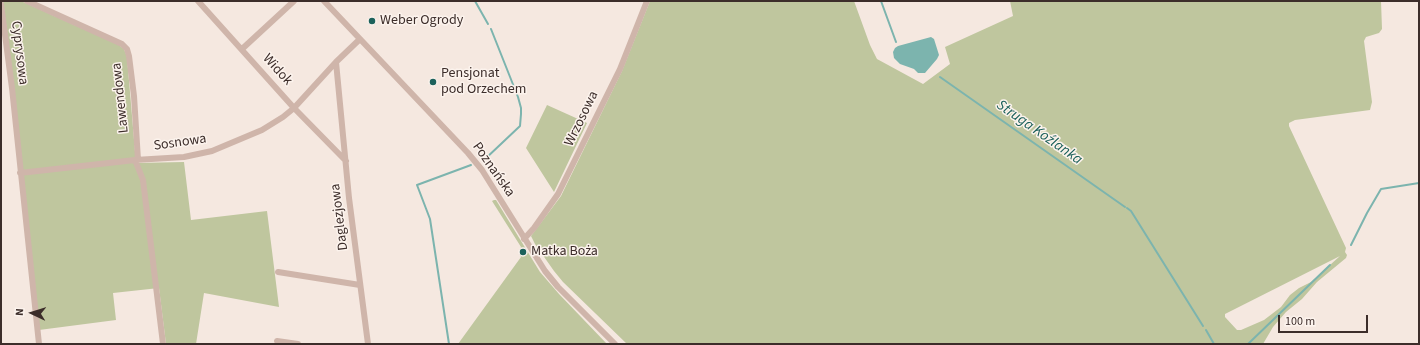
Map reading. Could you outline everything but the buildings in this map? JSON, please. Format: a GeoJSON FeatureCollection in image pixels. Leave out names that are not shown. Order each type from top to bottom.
{"type":"FeatureCollection","features":[{"type":"Feature","properties":{"kind":"street","name":"Lawendowa"},"geometry":{"type":"LineString","coordinates":[[27,1],[122,44],[127,49],[134,96],[136,160],[143,180],[163,344]]}},
{"type":"Feature","properties":{"kind":"street","name":"Widok"},"geometry":{"type":"LineString","coordinates":[[198,1],[294,108]]}},
{"type":"Feature","properties":{"kind":"street"},"geometry":{"type":"LineString","coordinates":[[242,49],[294,1]]}},
{"type":"Feature","properties":{"kind":"street","name":"Poznańska"},"geometry":{"type":"LineString","coordinates":[[324,1],[468,153],[482,170],[551,280],[615,344]]}},
{"type":"Feature","properties":{"kind":"street","name":"Wrzosowa"},"geometry":{"type":"LineString","coordinates":[[524,239],[534,228],[558,194],[620,69],[647,1]]}},
{"type":"Feature","properties":{"kind":"street","name":"Cyprysowa"},"geometry":{"type":"LineString","coordinates":[[1,4],[12,88],[39,344]]}},
{"type":"Feature","properties":{"kind":"street","name":"Sosnowa"},"geometry":{"type":"LineString","coordinates":[[20,173],[136,160],[184,157],[212,151],[262,130],[294,108],[336,62],[360,39]]}},
{"type":"Feature","properties":{"kind":"street","name":"Daglezjowa"},"geometry":{"type":"LineString","coordinates":[[336,62],[360,285],[368,344]]}},
{"type":"Feature","properties":{"kind":"street"},"geometry":{"type":"LineString","coordinates":[[294,108],[346,161]]}},
{"type":"Feature","properties":{"kind":"street"},"geometry":{"type":"LineString","coordinates":[[278,272],[360,285]]}},
{"type":"Feature","properties":{"kind":"street"},"geometry":{"type":"LineString","coordinates":[[277,341],[298,344]]}},
{"type":"Feature","properties":{"kind":"green space"},"geometry":{"type":"Polygon","coordinates":[[[3,1],[21,1],[119,45],[124,49],[127,57],[136,163],[184,162],[191,220],[267,211],[279,307],[204,293],[196,344],[166,344],[159,288],[113,293],[116,320],[39,330],[14,86],[3,1]]]}},
{"type":"Feature","properties":{"kind":"green space"},"geometry":{"type":"Polygon","coordinates":[[[650,1],[854,1],[870,45],[877,59],[923,84],[950,64],[945,47],[1013,16],[1010,1],[1381,1],[1382,29],[1379,33],[1366,37],[1364,41],[1372,102],[1370,110],[1295,120],[1289,123],[1289,126],[1346,248],[1346,258],[1317,282],[1302,299],[1286,312],[1273,327],[1263,344],[627,344],[563,282],[535,244],[531,236],[561,196],[622,71],[650,1]],[[1340,256],[1225,314],[1225,317],[1237,330],[1241,330],[1264,320],[1281,307],[1290,295],[1299,288],[1311,282],[1340,256]]]}},
{"type":"Feature","properties":{"kind":"green space"},"geometry":{"type":"Polygon","coordinates":[[[547,105],[587,123],[554,192],[526,148],[547,105]]]}},
{"type":"Feature","properties":{"kind":"green space"},"geometry":{"type":"Polygon","coordinates":[[[496,200],[540,272],[607,344],[458,344],[521,257],[519,252],[521,247],[492,201],[496,200]]]}},
{"type":"Feature","properties":{"kind":"water"},"geometry":{"type":"Polygon","coordinates":[[[931,37],[934,39],[939,55],[925,73],[918,73],[914,69],[900,64],[894,58],[893,52],[898,46],[931,37]]]}},
{"type":"Feature","properties":{"kind":"waterway"},"geometry":{"type":"LineString","coordinates":[[475,1],[488,24]]}},
{"type":"Feature","properties":{"kind":"waterway"},"geometry":{"type":"LineString","coordinates":[[881,1],[896,42]]}},
{"type":"Feature","properties":{"kind":"waterway"},"geometry":{"type":"LineString","coordinates":[[484,160],[520,126],[521,114],[518,97],[491,29]]}},
{"type":"Feature","properties":{"kind":"waterway","name":"Struga Koźlanka"},"geometry":{"type":"LineString","coordinates":[[940,77],[1125,207]]}},
{"type":"Feature","properties":{"kind":"waterway"},"geometry":{"type":"LineString","coordinates":[[449,344],[430,219],[417,185],[471,165]]}},
{"type":"Feature","properties":{"kind":"waterway"},"geometry":{"type":"LineString","coordinates":[[1351,245],[1381,189],[1419,183]]}},
{"type":"Feature","properties":{"kind":"waterway","name":"Struga Koźlanka"},"geometry":{"type":"LineString","coordinates":[[1127,208],[1131,211],[1203,326]]}},
{"type":"Feature","properties":{"kind":"waterway"},"geometry":{"type":"LineString","coordinates":[[1248,344],[1330,265]]}},
{"type":"Feature","properties":{"kind":"waterway","name":"Struga Koźlanka"},"geometry":{"type":"LineString","coordinates":[[1206,330],[1214,344]]}},
{"type":"Feature","properties":{"kind":"place","name":"Weber Ogrody"},"geometry":{"type":"Point","coordinates":[372,21]}},
{"type":"Feature","properties":{"kind":"place","name":"Pensjonat pod Orzechem"},"geometry":{"type":"Point","coordinates":[433,82]}},
{"type":"Feature","properties":{"kind":"place","name":"Matka Boża"},"geometry":{"type":"Point","coordinates":[523,252]}}]}
